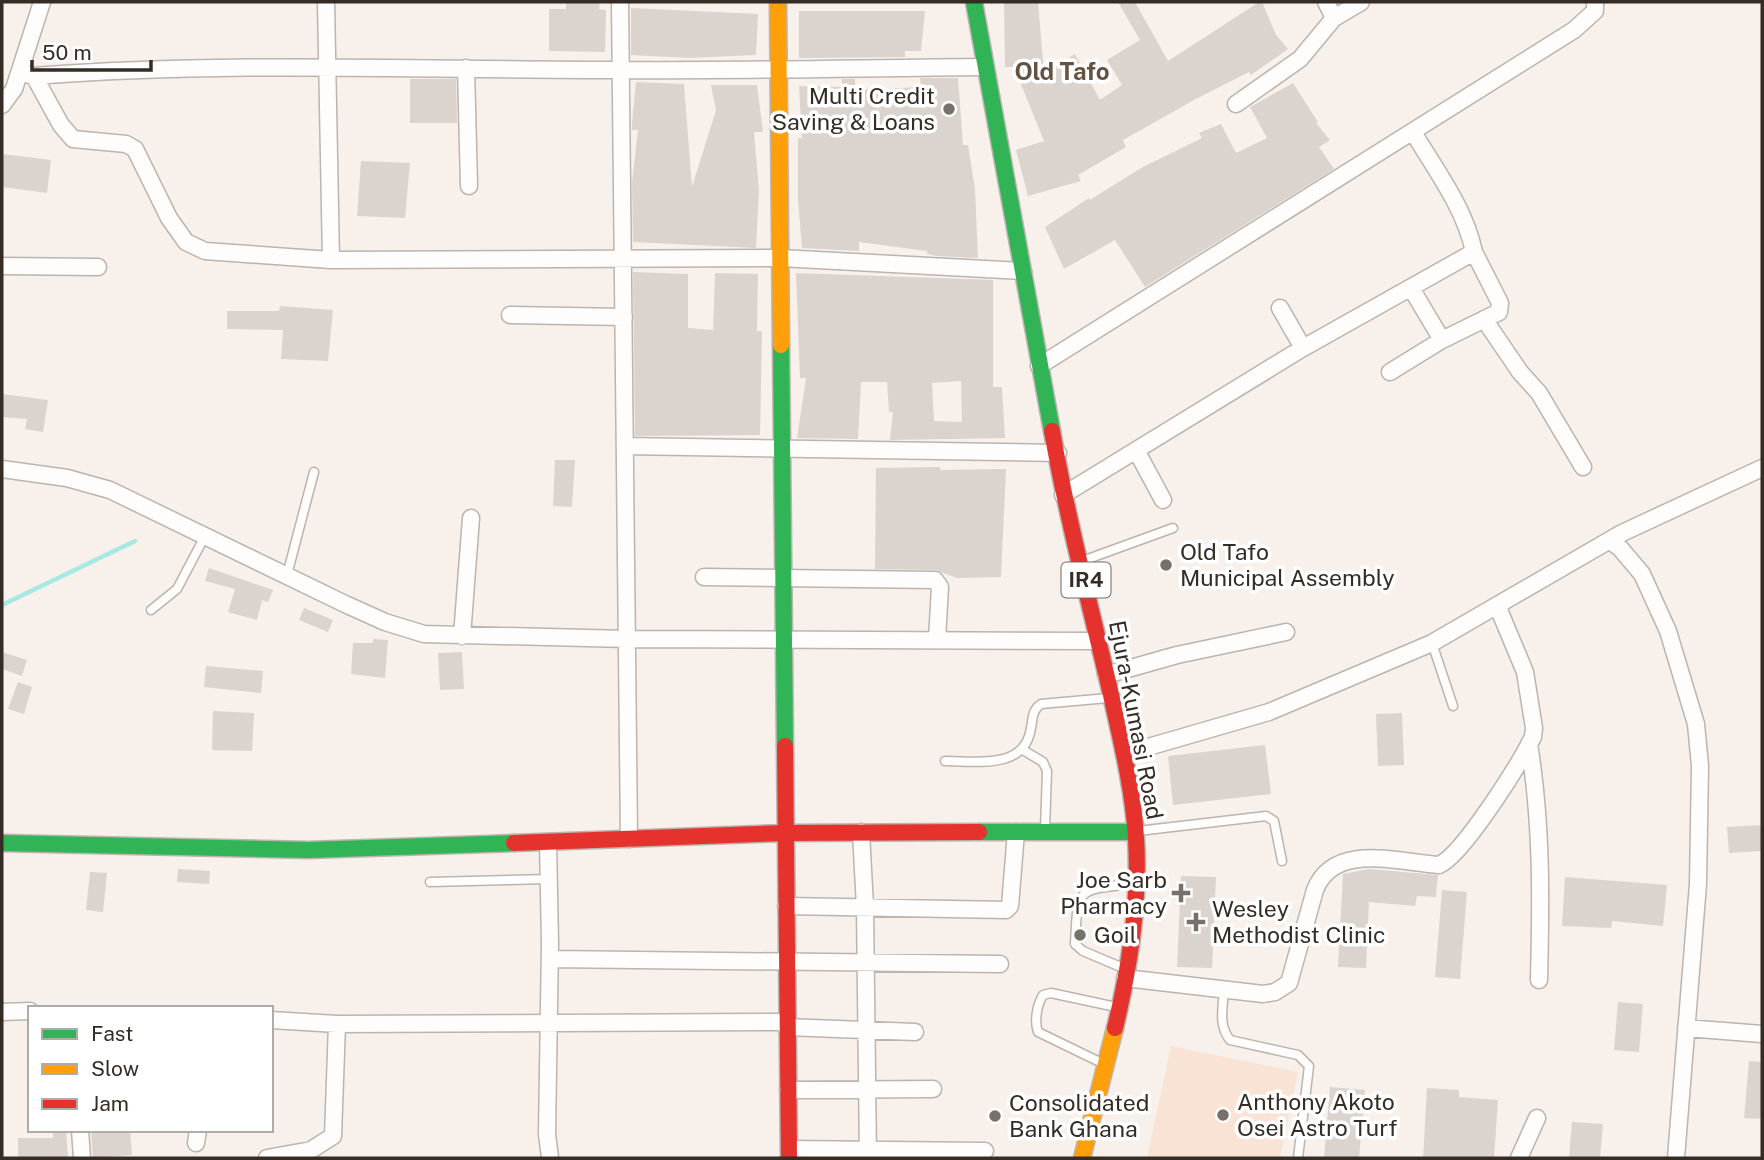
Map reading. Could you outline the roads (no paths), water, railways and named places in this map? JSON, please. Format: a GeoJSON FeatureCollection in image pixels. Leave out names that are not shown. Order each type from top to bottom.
{"type":"FeatureCollection","features":[{"type":"Feature","properties":{"kind":"street"},"geometry":{"type":"LineString","coordinates":[[2,104],[27,75],[42,2]]}},
{"type":"Feature","properties":{"kind":"street"},"geometry":{"type":"LineString","coordinates":[[326,2],[331,260]]}},
{"type":"Feature","properties":{"kind":"street"},"geometry":{"type":"LineString","coordinates":[[620,2],[629,839]]}},
{"type":"Feature","properties":{"kind":"street"},"geometry":{"type":"LineString","coordinates":[[778,2],[789,1154],[868,1155],[985,1151]]}},
{"type":"Feature","properties":{"kind":"street","name":"Ejura-Kumasi Road"},"geometry":{"type":"LineString","coordinates":[[974,2],[1039,366],[1058,453],[1063,495],[1082,561],[1124,754],[1135,832],[1136,884],[1126,974],[1107,1065],[1082,1158]]}},
{"type":"Feature","properties":{"kind":"street"},"geometry":{"type":"LineString","coordinates":[[1326,2],[1334,18]]}},
{"type":"Feature","properties":{"kind":"street"},"geometry":{"type":"LineString","coordinates":[[1237,104],[1300,59],[1334,18],[1361,2]]}},
{"type":"Feature","properties":{"kind":"street"},"geometry":{"type":"LineString","coordinates":[[1039,366],[1574,30],[1595,11],[1595,2]]}},
{"type":"Feature","properties":{"kind":"street"},"geometry":{"type":"LineString","coordinates":[[27,75],[122,69],[328,66],[621,70],[985,66]]}},
{"type":"Feature","properties":{"kind":"street"},"geometry":{"type":"LineString","coordinates":[[466,68],[469,187]]}},
{"type":"Feature","properties":{"kind":"street"},"geometry":{"type":"LineString","coordinates":[[27,75],[73,139],[126,144],[135,149],[169,218],[186,242],[205,251],[331,260],[780,258],[1023,271]]}},
{"type":"Feature","properties":{"kind":"street"},"geometry":{"type":"LineString","coordinates":[[1390,372],[1442,340],[1499,312],[1500,303],[1474,252],[1471,233],[1413,132]]}},
{"type":"Feature","properties":{"kind":"street"},"geometry":{"type":"LineString","coordinates":[[1063,495],[1303,348],[1474,252]]}},
{"type":"Feature","properties":{"kind":"street"},"geometry":{"type":"LineString","coordinates":[[2,266],[99,267]]}},
{"type":"Feature","properties":{"kind":"street"},"geometry":{"type":"LineString","coordinates":[[1411,288],[1442,340]]}},
{"type":"Feature","properties":{"kind":"street"},"geometry":{"type":"LineString","coordinates":[[1280,307],[1303,348]]}},
{"type":"Feature","properties":{"kind":"street"},"geometry":{"type":"LineString","coordinates":[[510,315],[624,317]]}},
{"type":"Feature","properties":{"kind":"street"},"geometry":{"type":"LineString","coordinates":[[1483,319],[1520,372],[1539,393],[1583,467]]}},
{"type":"Feature","properties":{"kind":"street"},"geometry":{"type":"LineString","coordinates":[[625,446],[1058,453]]}},
{"type":"Feature","properties":{"kind":"street"},"geometry":{"type":"LineString","coordinates":[[1136,450],[1163,500]]}},
{"type":"Feature","properties":{"kind":"street"},"geometry":{"type":"LineString","coordinates":[[1124,754],[1269,712],[1432,643],[1670,509],[1762,468]]}},
{"type":"Feature","properties":{"kind":"street"},"geometry":{"type":"LineString","coordinates":[[2,469],[67,478],[110,490],[385,622],[424,634],[626,639],[1098,641]]}},
{"type":"Feature","properties":{"kind":"street"},"geometry":{"type":"LineString","coordinates":[[462,636],[471,518]]}},
{"type":"Feature","properties":{"kind":"street"},"geometry":{"type":"LineString","coordinates":[[1610,541],[1642,573],[1668,631],[1696,724],[1700,766],[1698,884],[1676,1158]]}},
{"type":"Feature","properties":{"kind":"street"},"geometry":{"type":"LineString","coordinates":[[704,577],[935,580],[940,587],[937,640]]}},
{"type":"Feature","properties":{"kind":"street"},"geometry":{"type":"LineString","coordinates":[[1126,974],[1224,990],[1263,994],[1275,992],[1289,983],[1320,876],[1336,863],[1350,858],[1438,865],[1448,861],[1464,843],[1529,744],[1534,728],[1525,672],[1497,605]]}},
{"type":"Feature","properties":{"kind":"street"},"geometry":{"type":"LineString","coordinates":[[1106,675],[1286,632]]}},
{"type":"Feature","properties":{"kind":"street"},"geometry":{"type":"LineString","coordinates":[[1529,744],[1539,802],[1542,885],[1539,980]]}},
{"type":"Feature","properties":{"kind":"street"},"geometry":{"type":"LineString","coordinates":[[2,843],[308,850],[785,832],[1135,832]]}},
{"type":"Feature","properties":{"kind":"street"},"geometry":{"type":"LineString","coordinates":[[861,832],[865,907],[868,1155]]}},
{"type":"Feature","properties":{"kind":"street"},"geometry":{"type":"LineString","coordinates":[[786,906],[1006,910],[1010,905],[1016,832]]}},
{"type":"Feature","properties":{"kind":"street"},"geometry":{"type":"LineString","coordinates":[[548,842],[550,959],[547,1134],[550,1158]]}},
{"type":"Feature","properties":{"kind":"street"},"geometry":{"type":"LineString","coordinates":[[550,959],[1000,964]]}},
{"type":"Feature","properties":{"kind":"street"},"geometry":{"type":"LineString","coordinates":[[2,1012],[28,1011]]}},
{"type":"Feature","properties":{"kind":"street"},"geometry":{"type":"LineString","coordinates":[[273,1020],[337,1024],[786,1025],[915,1032]]}},
{"type":"Feature","properties":{"kind":"street"},"geometry":{"type":"LineString","coordinates":[[267,1158],[311,1150],[333,1136],[337,1024]]}},
{"type":"Feature","properties":{"kind":"street"},"geometry":{"type":"LineString","coordinates":[[1686,1028],[1762,1034]]}},
{"type":"Feature","properties":{"kind":"street"},"geometry":{"type":"LineString","coordinates":[[788,1090],[867,1092],[933,1089]]}},
{"type":"Feature","properties":{"kind":"street"},"geometry":{"type":"LineString","coordinates":[[1519,1158],[1537,1118]]}},
{"type":"Feature","properties":{"kind":"street"},"geometry":{"type":"LineString","coordinates":[[79,1132],[82,1158]]}},
{"type":"Feature","properties":{"kind":"lane"},"geometry":{"type":"LineString","coordinates":[[287,575],[314,472]]}},
{"type":"Feature","properties":{"kind":"lane"},"geometry":{"type":"LineString","coordinates":[[1082,561],[1173,528]]}},
{"type":"Feature","properties":{"kind":"lane"},"geometry":{"type":"LineString","coordinates":[[151,610],[177,589],[205,536]]}},
{"type":"Feature","properties":{"kind":"lane"},"geometry":{"type":"LineString","coordinates":[[1432,643],[1453,706]]}},
{"type":"Feature","properties":{"kind":"lane"},"geometry":{"type":"LineString","coordinates":[[945,761],[1000,761],[1023,750],[1029,742],[1033,714],[1041,704],[1111,697]]}},
{"type":"Feature","properties":{"kind":"lane"},"geometry":{"type":"LineString","coordinates":[[1023,750],[1039,758],[1047,771],[1045,832]]}},
{"type":"Feature","properties":{"kind":"lane"},"geometry":{"type":"LineString","coordinates":[[1135,832],[1266,816],[1274,821],[1282,861]]}},
{"type":"Feature","properties":{"kind":"lane"},"geometry":{"type":"LineString","coordinates":[[430,882],[549,879]]}},
{"type":"Feature","properties":{"kind":"lane"},"geometry":{"type":"LineString","coordinates":[[1126,974],[1075,944],[1078,900],[1083,892],[1095,888],[1136,884]]}},
{"type":"Feature","properties":{"kind":"lane"},"geometry":{"type":"LineString","coordinates":[[1224,990],[1222,1021],[1224,1032],[1230,1040],[1298,1055],[1309,1066],[1298,1158]]}},
{"type":"Feature","properties":{"kind":"lane"},"geometry":{"type":"LineString","coordinates":[[1107,1065],[1038,1032],[1036,1025],[1039,1002],[1043,995],[1051,993],[1120,1008]]}},
{"type":"Feature","properties":{"kind":"waterway"},"geometry":{"type":"LineString","coordinates":[[2,605],[135,541]]}},
{"type":"Feature","properties":{"kind":"place","name":"Multi Credit Saving & Loans"},"geometry":{"type":"Point","coordinates":[949,109]}},
{"type":"Feature","properties":{"kind":"place","name":"Old Tafo Municipal Assembly"},"geometry":{"type":"Point","coordinates":[1166,565]}},
{"type":"Feature","properties":{"kind":"place","name":"Joe Sarb Pharmacy"},"geometry":{"type":"Point","coordinates":[1181,893]}},
{"type":"Feature","properties":{"kind":"place","name":"Wesley Methodist Clinic"},"geometry":{"type":"Point","coordinates":[1196,922]}},
{"type":"Feature","properties":{"kind":"place","name":"Goil"},"geometry":{"type":"Point","coordinates":[1080,935]}},
{"type":"Feature","properties":{"kind":"place","name":"Anthony Akoto Osei Astro Turf"},"geometry":{"type":"Point","coordinates":[1223,1115]}},
{"type":"Feature","properties":{"kind":"place","name":"Consolidated Bank Ghana"},"geometry":{"type":"Point","coordinates":[995,1116]}},
{"type":"Feature","properties":{"kind":"district","name":"Old Tafo"},"geometry":{"type":"Point","coordinates":[1062,72]}}]}
